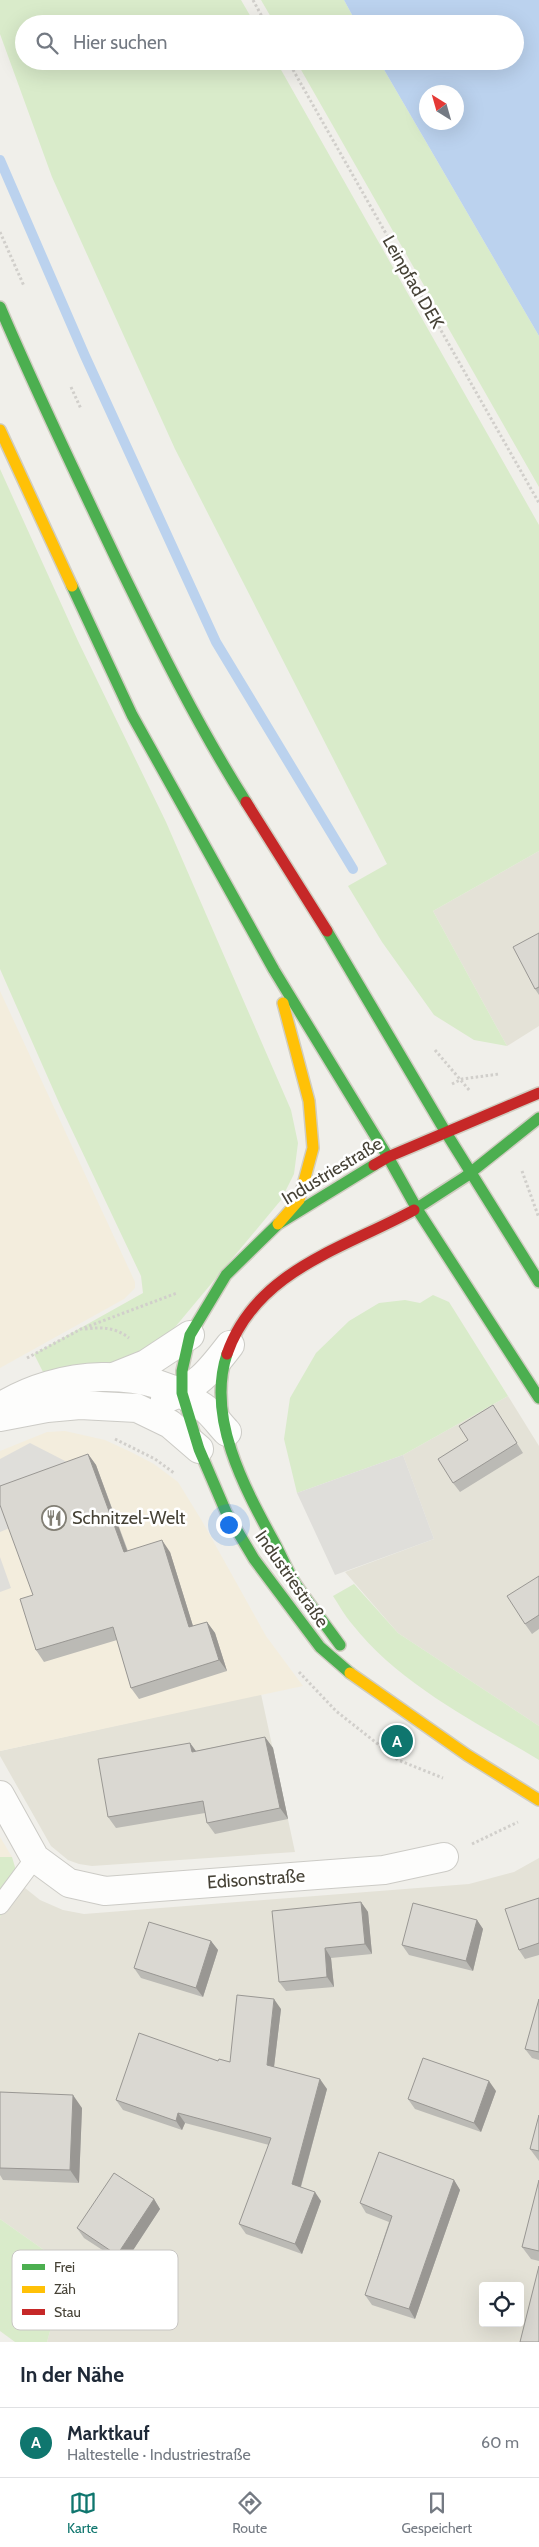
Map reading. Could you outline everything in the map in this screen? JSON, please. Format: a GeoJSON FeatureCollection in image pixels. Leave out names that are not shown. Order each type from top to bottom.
{"type":"FeatureCollection","features":[{"type":"Feature","properties":{"kind":"main road"},"geometry":{"type":"LineString","coordinates":[[0,307],[43,407],[154,636],[225,769],[311,904],[445,1132],[539,1282]]}},
{"type":"Feature","properties":{"kind":"main road"},"geometry":{"type":"LineString","coordinates":[[0,430],[132,716],[274,970],[388,1157],[417,1209],[539,1398]]}},
{"type":"Feature","properties":{"kind":"main road"},"geometry":{"type":"LineString","coordinates":[[274,970],[309,1101],[314,1148],[299,1200],[278,1224]]}},
{"type":"Feature","properties":{"kind":"main road","name":"Industriestraße"},"geometry":{"type":"LineString","coordinates":[[538,1799],[467,1755],[345,1670],[320,1647],[297,1619],[254,1558],[226,1512],[199,1449],[182,1393],[182,1371],[190,1335],[208,1302],[226,1275],[278,1224],[388,1157],[539,1093]]}},
{"type":"Feature","properties":{"kind":"main road","name":"Industriestraße"},"geometry":{"type":"LineString","coordinates":[[392,1702],[350,1656],[295,1583],[259,1516],[234,1458],[227,1432],[222,1401],[222,1374],[230,1345],[251,1308],[281,1280],[333,1251],[417,1209],[471,1174],[539,1118]]}},
{"type":"Feature","properties":{"kind":"street"},"geometry":{"type":"LineString","coordinates":[[116,1376],[146,1364],[190,1335]]}},
{"type":"Feature","properties":{"kind":"street"},"geometry":{"type":"LineString","coordinates":[[0,1417],[47,1408],[80,1405],[137,1408],[182,1393],[205,1377],[230,1345]]}},
{"type":"Feature","properties":{"kind":"street"},"geometry":{"type":"LineString","coordinates":[[0,1407],[19,1395],[57,1382],[116,1376],[143,1380],[182,1393],[204,1408],[227,1432]]}},
{"type":"Feature","properties":{"kind":"street"},"geometry":{"type":"LineString","coordinates":[[137,1408],[170,1424],[199,1449]]}},
{"type":"Feature","properties":{"kind":"street","name":"Edisonstraße"},"geometry":{"type":"LineString","coordinates":[[0,1794],[34,1858],[69,1883],[105,1891],[384,1870],[444,1857]]}},
{"type":"Feature","properties":{"kind":"lane"},"geometry":{"type":"LineString","coordinates":[[0,1905],[34,1858]]}},
{"type":"Feature","properties":{"kind":"path"},"geometry":{"type":"LineString","coordinates":[[253,0],[261,15]]}},
{"type":"Feature","properties":{"kind":"path","name":"Leinpfad DEK"},"geometry":{"type":"LineString","coordinates":[[293,70],[539,503]]}},
{"type":"Feature","properties":{"kind":"path"},"geometry":{"type":"LineString","coordinates":[[0,232],[27,294]]}},
{"type":"Feature","properties":{"kind":"path"},"geometry":{"type":"LineString","coordinates":[[68,382],[85,417]]}},
{"type":"Feature","properties":{"kind":"path"},"geometry":{"type":"LineString","coordinates":[[429,1042],[462,1079],[507,1072]]}},
{"type":"Feature","properties":{"kind":"path"},"geometry":{"type":"LineString","coordinates":[[24,1360],[81,1329],[186,1290]]}},
{"type":"Feature","properties":{"kind":"path"},"geometry":{"type":"LineString","coordinates":[[81,1329],[103,1327],[123,1333],[130,1339]]}},
{"type":"Feature","properties":{"kind":"path"},"geometry":{"type":"LineString","coordinates":[[133,1447],[155,1459],[182,1478]]}},
{"type":"Feature","properties":{"kind":"path"},"geometry":{"type":"LineString","coordinates":[[444,1857],[521,1821],[538,1799]]}},
{"type":"Feature","properties":{"kind":"shaded area"},"geometry":{"type":"Polygon","coordinates":[[[539,851],[539,1026],[507,1046],[433,911],[539,851]]]}},
{"type":"Feature","properties":{"kind":"shaded area"},"geometry":{"type":"Polygon","coordinates":[[[0,991],[135,1282],[135,1288],[124,1299],[0,1368],[0,991]]]}},
{"type":"Feature","properties":{"kind":"shaded area"},"geometry":{"type":"Polygon","coordinates":[[[508,1396],[539,1446],[539,1726],[398,1633],[345,1572],[434,1539],[403,1455],[508,1396]]]}},
{"type":"Feature","properties":{"kind":"shaded area"},"geometry":{"type":"Polygon","coordinates":[[[65,1431],[105,1440],[154,1464],[178,1482],[266,1636],[303,1686],[0,1751],[0,1451],[47,1432],[65,1431]]]}},
{"type":"Feature","properties":{"kind":"shaded area"},"geometry":{"type":"Polygon","coordinates":[[[30,1443],[69,1463],[12,1527],[0,1532],[0,1459],[30,1443]]]}},
{"type":"Feature","properties":{"kind":"shaded area"},"geometry":{"type":"Polygon","coordinates":[[[403,1455],[434,1539],[335,1575],[297,1493],[403,1455]]]}},
{"type":"Feature","properties":{"kind":"shaded area"},"geometry":{"type":"Polygon","coordinates":[[[0,1557],[11,1588],[0,1592],[0,1557]]]}},
{"type":"Feature","properties":{"kind":"shaded area"},"geometry":{"type":"Polygon","coordinates":[[[261,1694],[295,1852],[92,1866],[79,1864],[68,1860],[51,1846],[0,1756],[0,1751],[261,1694]]]}},
{"type":"Feature","properties":{"kind":"shaded area"},"geometry":{"type":"Polygon","coordinates":[[[0,1837],[12,1857],[0,1857],[0,1837]]]}},
{"type":"Feature","properties":{"kind":"shaded area"},"geometry":{"type":"Polygon","coordinates":[[[539,1858],[539,2342],[47,2342],[50,2330],[178,2330],[178,2250],[44,2250],[0,2219],[0,1917],[20,1884],[40,1900],[63,1910],[84,1914],[469,1884],[514,1872],[539,1858]]]}},
{"type":"Feature","properties":{"kind":"green space"},"geometry":{"type":"Polygon","coordinates":[[[0,0],[241,0],[250,15],[15,15],[15,70],[281,70],[539,525],[539,851],[433,911],[507,1046],[474,1040],[434,1015],[382,942],[348,886],[387,864],[175,449],[52,177],[0,34],[0,0]]]}},
{"type":"Feature","properties":{"kind":"green space"},"geometry":{"type":"Polygon","coordinates":[[[261,0],[344,0],[352,15],[270,15],[261,0]]]}},
{"type":"Feature","properties":{"kind":"green space"},"geometry":{"type":"Polygon","coordinates":[[[301,70],[384,70],[539,336],[539,487],[301,70]]]}},
{"type":"Feature","properties":{"kind":"green space"},"geometry":{"type":"Polygon","coordinates":[[[0,469],[78,641],[166,822],[291,1110],[298,1143],[294,1174],[281,1200],[171,1332],[147,1353],[115,1363],[44,1374],[34,1354],[143,1293],[141,1276],[60,1105],[0,969],[0,469]]]}},
{"type":"Feature","properties":{"kind":"green space"},"geometry":{"type":"Polygon","coordinates":[[[433,1295],[449,1302],[508,1396],[403,1455],[297,1493],[284,1439],[290,1398],[316,1353],[349,1321],[379,1303],[405,1300],[420,1303],[433,1295]]]}},
{"type":"Feature","properties":{"kind":"green space"},"geometry":{"type":"Polygon","coordinates":[[[354,1584],[398,1633],[539,1726],[539,1760],[464,1716],[415,1684],[392,1666],[349,1621],[333,1596],[354,1584]]]}},
{"type":"Feature","properties":{"kind":"green space"},"geometry":{"type":"Polygon","coordinates":[[[0,1857],[12,1857],[20,1884],[0,1917],[0,1857]]]}},
{"type":"Feature","properties":{"kind":"green space"},"geometry":{"type":"Polygon","coordinates":[[[0,2219],[44,2250],[12,2250],[12,2330],[50,2330],[47,2342],[15,2342],[0,2331],[0,2219]]]}},
{"type":"Feature","properties":{"kind":"water"},"geometry":{"type":"Polygon","coordinates":[[[344,0],[539,0],[539,336],[419,130],[464,130],[464,85],[419,85],[419,130],[384,70],[524,70],[524,15],[352,15],[344,0]]]}},
{"type":"Feature","properties":{"kind":"building"},"geometry":{"type":"Polygon","coordinates":[[[539,933],[539,987],[535,989],[513,947],[539,933]]]}},
{"type":"Feature","properties":{"kind":"building"},"geometry":{"type":"Polygon","coordinates":[[[493,1405],[517,1443],[453,1483],[438,1459],[468,1440],[459,1426],[493,1405]]]}},
{"type":"Feature","properties":{"kind":"building"},"geometry":{"type":"Polygon","coordinates":[[[88,1454],[124,1552],[162,1540],[189,1627],[207,1622],[219,1660],[131,1688],[113,1627],[36,1650],[20,1599],[33,1595],[0,1505],[0,1486],[88,1454]]]}},
{"type":"Feature","properties":{"kind":"building"},"geometry":{"type":"Polygon","coordinates":[[[539,1576],[539,1615],[525,1624],[507,1596],[539,1576]]]}},
{"type":"Feature","properties":{"kind":"building"},"geometry":{"type":"Polygon","coordinates":[[[265,1737],[280,1808],[207,1823],[203,1801],[108,1817],[98,1759],[190,1743],[192,1752],[265,1737]]]}},
{"type":"Feature","properties":{"kind":"building"},"geometry":{"type":"Polygon","coordinates":[[[539,1898],[539,1943],[519,1950],[505,1909],[539,1898]]]}},
{"type":"Feature","properties":{"kind":"building"},"geometry":{"type":"Polygon","coordinates":[[[361,1902],[365,1944],[325,1948],[327,1977],[279,1982],[272,1911],[361,1902]]]}},
{"type":"Feature","properties":{"kind":"building"},"geometry":{"type":"Polygon","coordinates":[[[413,1903],[477,1920],[466,1961],[402,1945],[413,1903]]]}},
{"type":"Feature","properties":{"kind":"building"},"geometry":{"type":"Polygon","coordinates":[[[149,1922],[211,1941],[196,1988],[134,1968],[149,1922]]]}},
{"type":"Feature","properties":{"kind":"building"},"geometry":{"type":"Polygon","coordinates":[[[237,1995],[274,1999],[267,2065],[320,2079],[292,2184],[315,2192],[295,2244],[239,2224],[271,2138],[178,2113],[176,2121],[116,2100],[139,2033],[218,2061],[219,2059],[230,2062],[237,1995]]]}},
{"type":"Feature","properties":{"kind":"building"},"geometry":{"type":"Polygon","coordinates":[[[539,1999],[539,2052],[525,2049],[539,1999]]]}},
{"type":"Feature","properties":{"kind":"building"},"geometry":{"type":"Polygon","coordinates":[[[423,2058],[489,2081],[474,2123],[408,2099],[423,2058]]]}},
{"type":"Feature","properties":{"kind":"building"},"geometry":{"type":"Polygon","coordinates":[[[0,2092],[73,2095],[70,2170],[0,2168],[0,2092]]]}},
{"type":"Feature","properties":{"kind":"building"},"geometry":{"type":"Polygon","coordinates":[[[539,2115],[539,2151],[530,2149],[539,2115]]]}},
{"type":"Feature","properties":{"kind":"building"},"geometry":{"type":"Polygon","coordinates":[[[379,2152],[454,2180],[409,2309],[365,2295],[392,2216],[360,2203],[379,2152]]]}},
{"type":"Feature","properties":{"kind":"building"},"geometry":{"type":"Polygon","coordinates":[[[114,2173],[154,2199],[120,2250],[110,2250],[77,2228],[114,2173]]]}},
{"type":"Feature","properties":{"kind":"building"},"geometry":{"type":"Polygon","coordinates":[[[539,2180],[539,2251],[522,2247],[539,2180]]]}},
{"type":"Feature","properties":{"kind":"building"},"geometry":{"type":"Polygon","coordinates":[[[539,2266],[539,2342],[520,2342],[539,2266]]]}},
{"type":"Feature","properties":{"kind":"waterway"},"geometry":{"type":"LineString","coordinates":[[0,160],[85,356],[216,642],[353,869]]}},
{"type":"Feature","properties":{"kind":"traffic: fast"},"geometry":{"type":"LineString","coordinates":[[0,307],[28,372],[119,565],[195,715],[246,802]]}},
{"type":"Feature","properties":{"kind":"traffic: fast"},"geometry":{"type":"LineString","coordinates":[[72,586],[132,715],[274,970],[388,1157]]}},
{"type":"Feature","properties":{"kind":"traffic: fast"},"geometry":{"type":"LineString","coordinates":[[327,931],[445,1131]]}},
{"type":"Feature","properties":{"kind":"traffic: fast"},"geometry":{"type":"LineString","coordinates":[[414,1210],[465,1177],[539,1118]]}},
{"type":"Feature","properties":{"kind":"traffic: fast"},"geometry":{"type":"LineString","coordinates":[[445,1131],[539,1282]]}},
{"type":"Feature","properties":{"kind":"traffic: fast"},"geometry":{"type":"LineString","coordinates":[[388,1157],[417,1209],[539,1398]]}},
{"type":"Feature","properties":{"kind":"traffic: fast"},"geometry":{"type":"LineString","coordinates":[[350,1673],[320,1647],[254,1559],[226,1512],[199,1449],[182,1393],[182,1371],[190,1335],[226,1275],[278,1224],[374,1165]]}},
{"type":"Feature","properties":{"kind":"traffic: fast"},"geometry":{"type":"LineString","coordinates":[[227,1354],[222,1378],[221,1402],[231,1451],[240,1475],[292,1578],[340,1645]]}},
{"type":"Feature","properties":{"kind":"traffic: slow"},"geometry":{"type":"LineString","coordinates":[[0,430],[72,586]]}},
{"type":"Feature","properties":{"kind":"traffic: slow"},"geometry":{"type":"LineString","coordinates":[[278,1224],[299,1200],[313,1148],[309,1101],[283,1003]]}},
{"type":"Feature","properties":{"kind":"traffic: slow"},"geometry":{"type":"LineString","coordinates":[[350,1673],[467,1755],[539,1800]]}},
{"type":"Feature","properties":{"kind":"traffic: jam"},"geometry":{"type":"LineString","coordinates":[[246,802],[327,931]]}},
{"type":"Feature","properties":{"kind":"traffic: jam"},"geometry":{"type":"LineString","coordinates":[[374,1165],[388,1157],[539,1093]]}},
{"type":"Feature","properties":{"kind":"traffic: jam"},"geometry":{"type":"LineString","coordinates":[[227,1354],[241,1325],[259,1301],[281,1282],[332,1250],[414,1210]]}},
{"type":"Feature","properties":{"kind":"place","name":"Schnitzel-Welt"},"geometry":{"type":"Point","coordinates":[54,1518]}},
{"type":"Feature","properties":{"kind":"place","name":"Marktkauf"},"geometry":{"type":"Point","coordinates":[397,1741]}}]}
